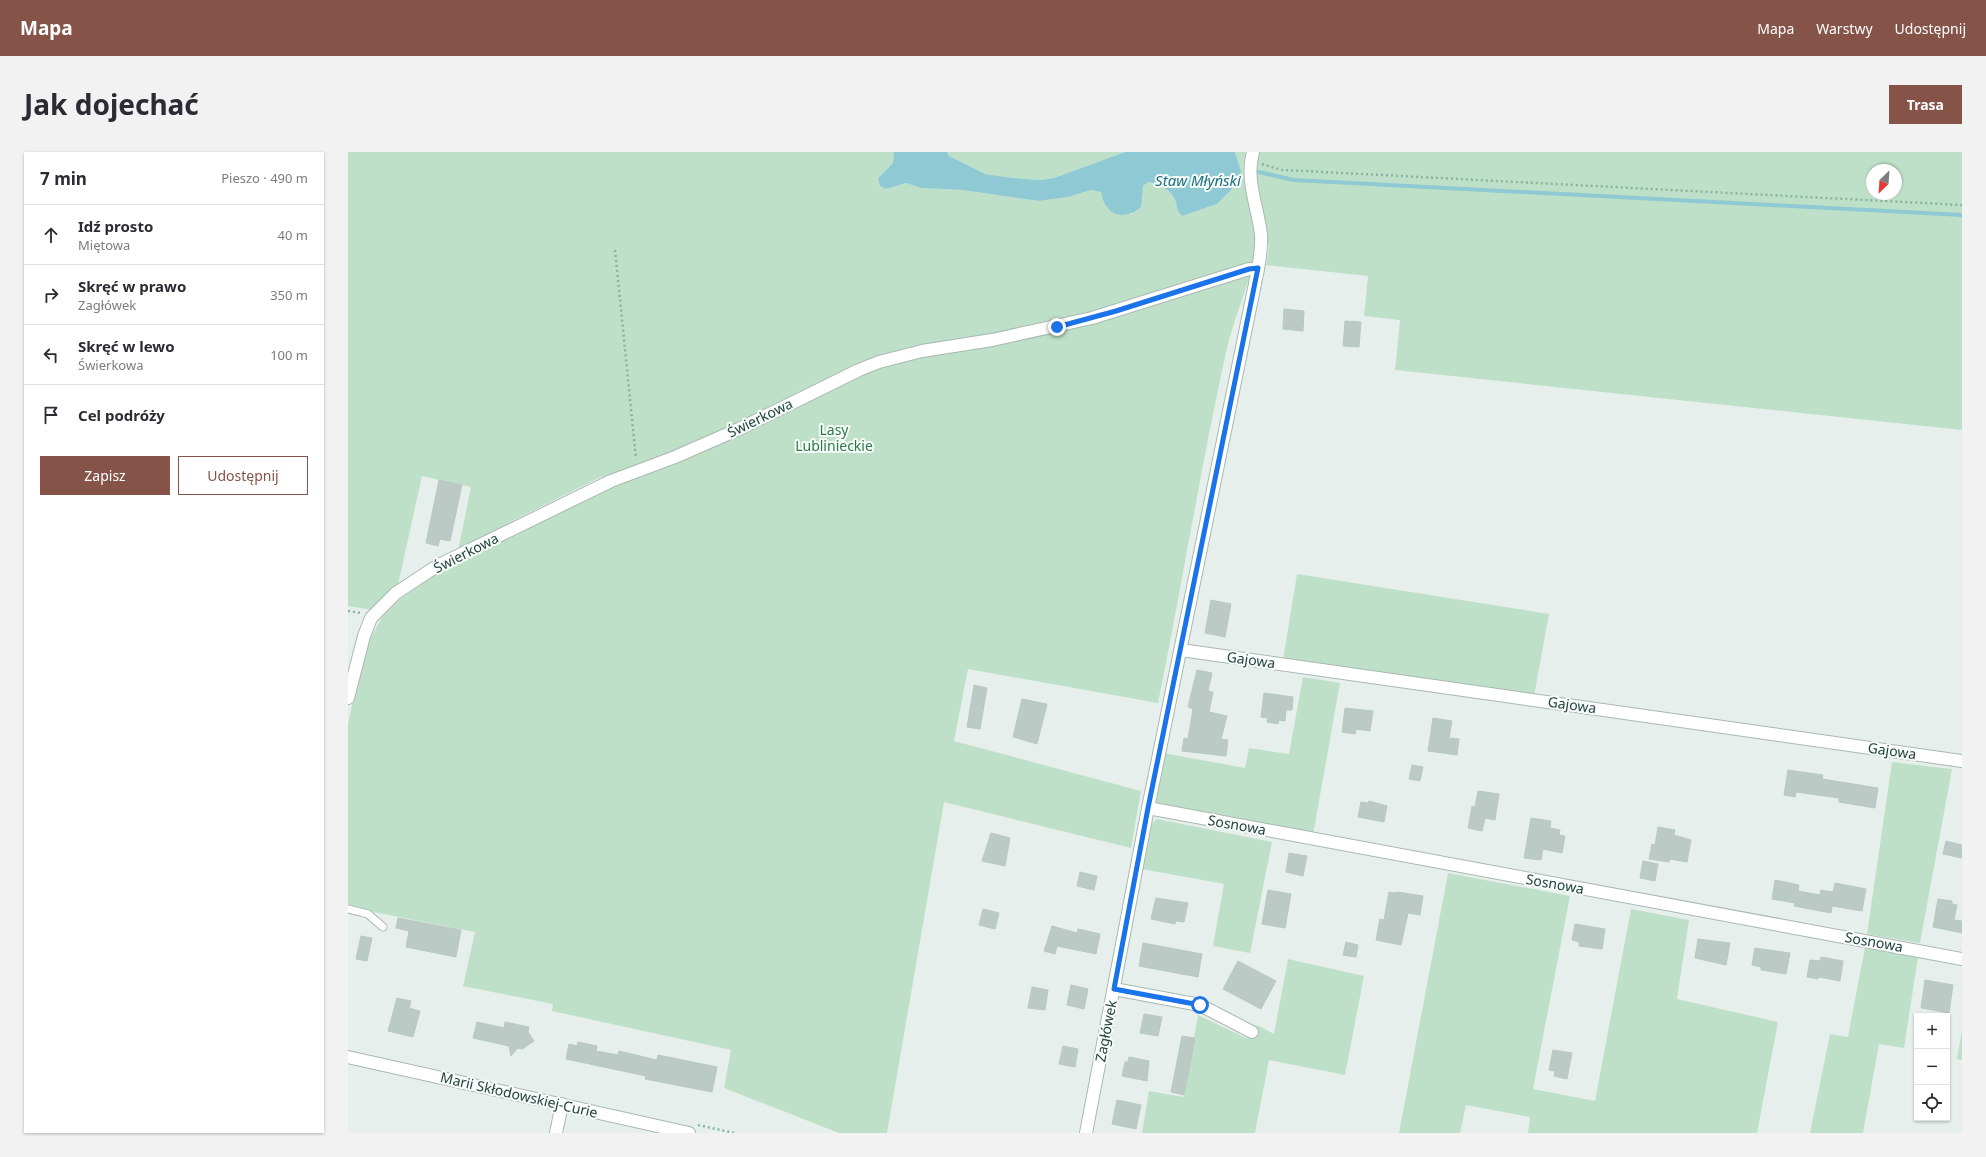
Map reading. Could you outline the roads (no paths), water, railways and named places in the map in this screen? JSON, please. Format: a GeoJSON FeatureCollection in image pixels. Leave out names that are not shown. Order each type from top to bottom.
{"type":"FeatureCollection","features":[{"type":"Feature","properties":{"kind":"street","name":"Zagłówek"},"geometry":{"type":"LineString","coordinates":[[1086,1133],[1148,808],[1258,268],[1262,244],[1251,183],[1252,156]]}},
{"type":"Feature","properties":{"kind":"street","name":"Świerkowa"},"geometry":{"type":"LineString","coordinates":[[348,698],[364,636],[371,618],[403,587],[436,566],[611,481],[675,457],[739,429],[859,370],[879,362],[922,351],[992,340],[1057,327],[1116,311],[1249,269],[1258,268]]}},
{"type":"Feature","properties":{"kind":"street","name":"Gajowa"},"geometry":{"type":"LineString","coordinates":[[1181,650],[1962,760]]}},
{"type":"Feature","properties":{"kind":"street","name":"Sosnowa"},"geometry":{"type":"LineString","coordinates":[[1148,808],[1962,959]]}},
{"type":"Feature","properties":{"kind":"street"},"geometry":{"type":"LineString","coordinates":[[1114,989],[1200,1005],[1252,1032]]}},
{"type":"Feature","properties":{"kind":"street","name":"Marii Skłodowskiej-Curie"},"geometry":{"type":"LineString","coordinates":[[348,1057],[689,1133]]}},
{"type":"Feature","properties":{"kind":"street"},"geometry":{"type":"LineString","coordinates":[[556,1133],[562,1104]]}},
{"type":"Feature","properties":{"kind":"lane"},"geometry":{"type":"LineString","coordinates":[[348,909],[368,914],[383,927]]}},
{"type":"Feature","properties":{"kind":"water","name":"Staw Młyński"},"geometry":{"type":"Polygon","coordinates":[[[894,152],[947,152],[949,156],[985,174],[1041,180],[1054,178],[1125,152],[1235,152],[1241,171],[1239,180],[1217,204],[1182,216],[1178,211],[1175,199],[1171,193],[1156,184],[1149,182],[1143,186],[1141,207],[1129,214],[1119,215],[1115,214],[1106,206],[1101,192],[1091,190],[1068,197],[1039,201],[962,190],[921,188],[906,183],[886,189],[880,186],[878,178],[893,163],[894,152]]]}},
{"type":"Feature","properties":{"kind":"waterway"},"geometry":{"type":"LineString","coordinates":[[1254,171],[1294,180],[1962,215]]}},
{"type":"Feature","properties":{"kind":"park label","name":"Lasy Lublinieckie"},"geometry":{"type":"Point","coordinates":[834,438]}}]}
